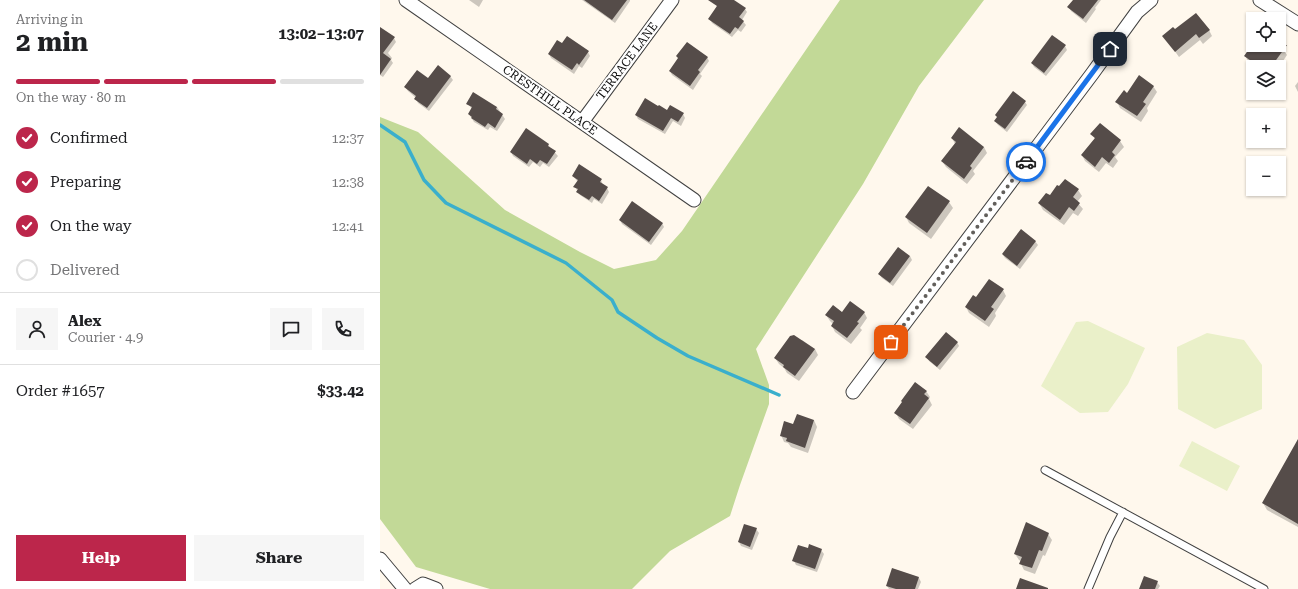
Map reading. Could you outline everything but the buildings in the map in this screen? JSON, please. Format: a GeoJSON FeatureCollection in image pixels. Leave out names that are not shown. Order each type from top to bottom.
{"type":"FeatureCollection","features":[{"type":"Feature","properties":{"kind":"street","name":"CRESTHILL PLACE"},"geometry":{"type":"LineString","coordinates":[[406,0],[694,200]]}},
{"type":"Feature","properties":{"kind":"street","name":"TERRACE LANE"},"geometry":{"type":"LineString","coordinates":[[582,122],[672,0]]}},
{"type":"Feature","properties":{"kind":"street"},"geometry":{"type":"LineString","coordinates":[[853,392],[1137,12],[1151,0]]}},
{"type":"Feature","properties":{"kind":"street"},"geometry":{"type":"LineString","coordinates":[[1260,0],[1298,24]]}},
{"type":"Feature","properties":{"kind":"street"},"geometry":{"type":"LineString","coordinates":[[380,559],[405,589]]}},
{"type":"Feature","properties":{"kind":"street"},"geometry":{"type":"LineString","coordinates":[[415,589],[422,584],[436,589]]}},
{"type":"Feature","properties":{"kind":"lane"},"geometry":{"type":"LineString","coordinates":[[1045,470],[1264,589]]}},
{"type":"Feature","properties":{"kind":"lane"},"geometry":{"type":"LineString","coordinates":[[1088,589],[1110,537],[1123,512]]}},
{"type":"Feature","properties":{"kind":"green space"},"geometry":{"type":"Polygon","coordinates":[[[840,0],[984,0],[919,86],[863,184],[756,349],[769,385],[769,404],[730,516],[670,551],[632,589],[490,589],[416,567],[380,519],[380,117],[418,132],[505,210],[580,252],[614,269],[656,260],[682,231],[840,0]]]}},
{"type":"Feature","properties":{"kind":"green space"},"geometry":{"type":"Polygon","coordinates":[[[1088,321],[1145,348],[1128,384],[1108,412],[1080,413],[1041,386],[1076,322],[1088,321]]]}},
{"type":"Feature","properties":{"kind":"green space"},"geometry":{"type":"Polygon","coordinates":[[[1207,333],[1244,340],[1262,365],[1262,409],[1215,429],[1178,409],[1177,347],[1207,333]]]}},
{"type":"Feature","properties":{"kind":"green space"},"geometry":{"type":"Polygon","coordinates":[[[1192,441],[1240,466],[1227,491],[1179,466],[1192,441]]]}},
{"type":"Feature","properties":{"kind":"waterway"},"geometry":{"type":"LineString","coordinates":[[380,125],[405,142],[424,180],[446,203],[566,263],[612,300],[618,312],[657,338],[688,356],[779,395]]}},
{"type":"Feature","properties":{"kind":"way so far"},"geometry":{"type":"LineString","coordinates":[[891,342],[1026,162]]}},
{"type":"Feature","properties":{"kind":"route"},"geometry":{"type":"LineString","coordinates":[[1026,162],[1110,49]]}}]}
